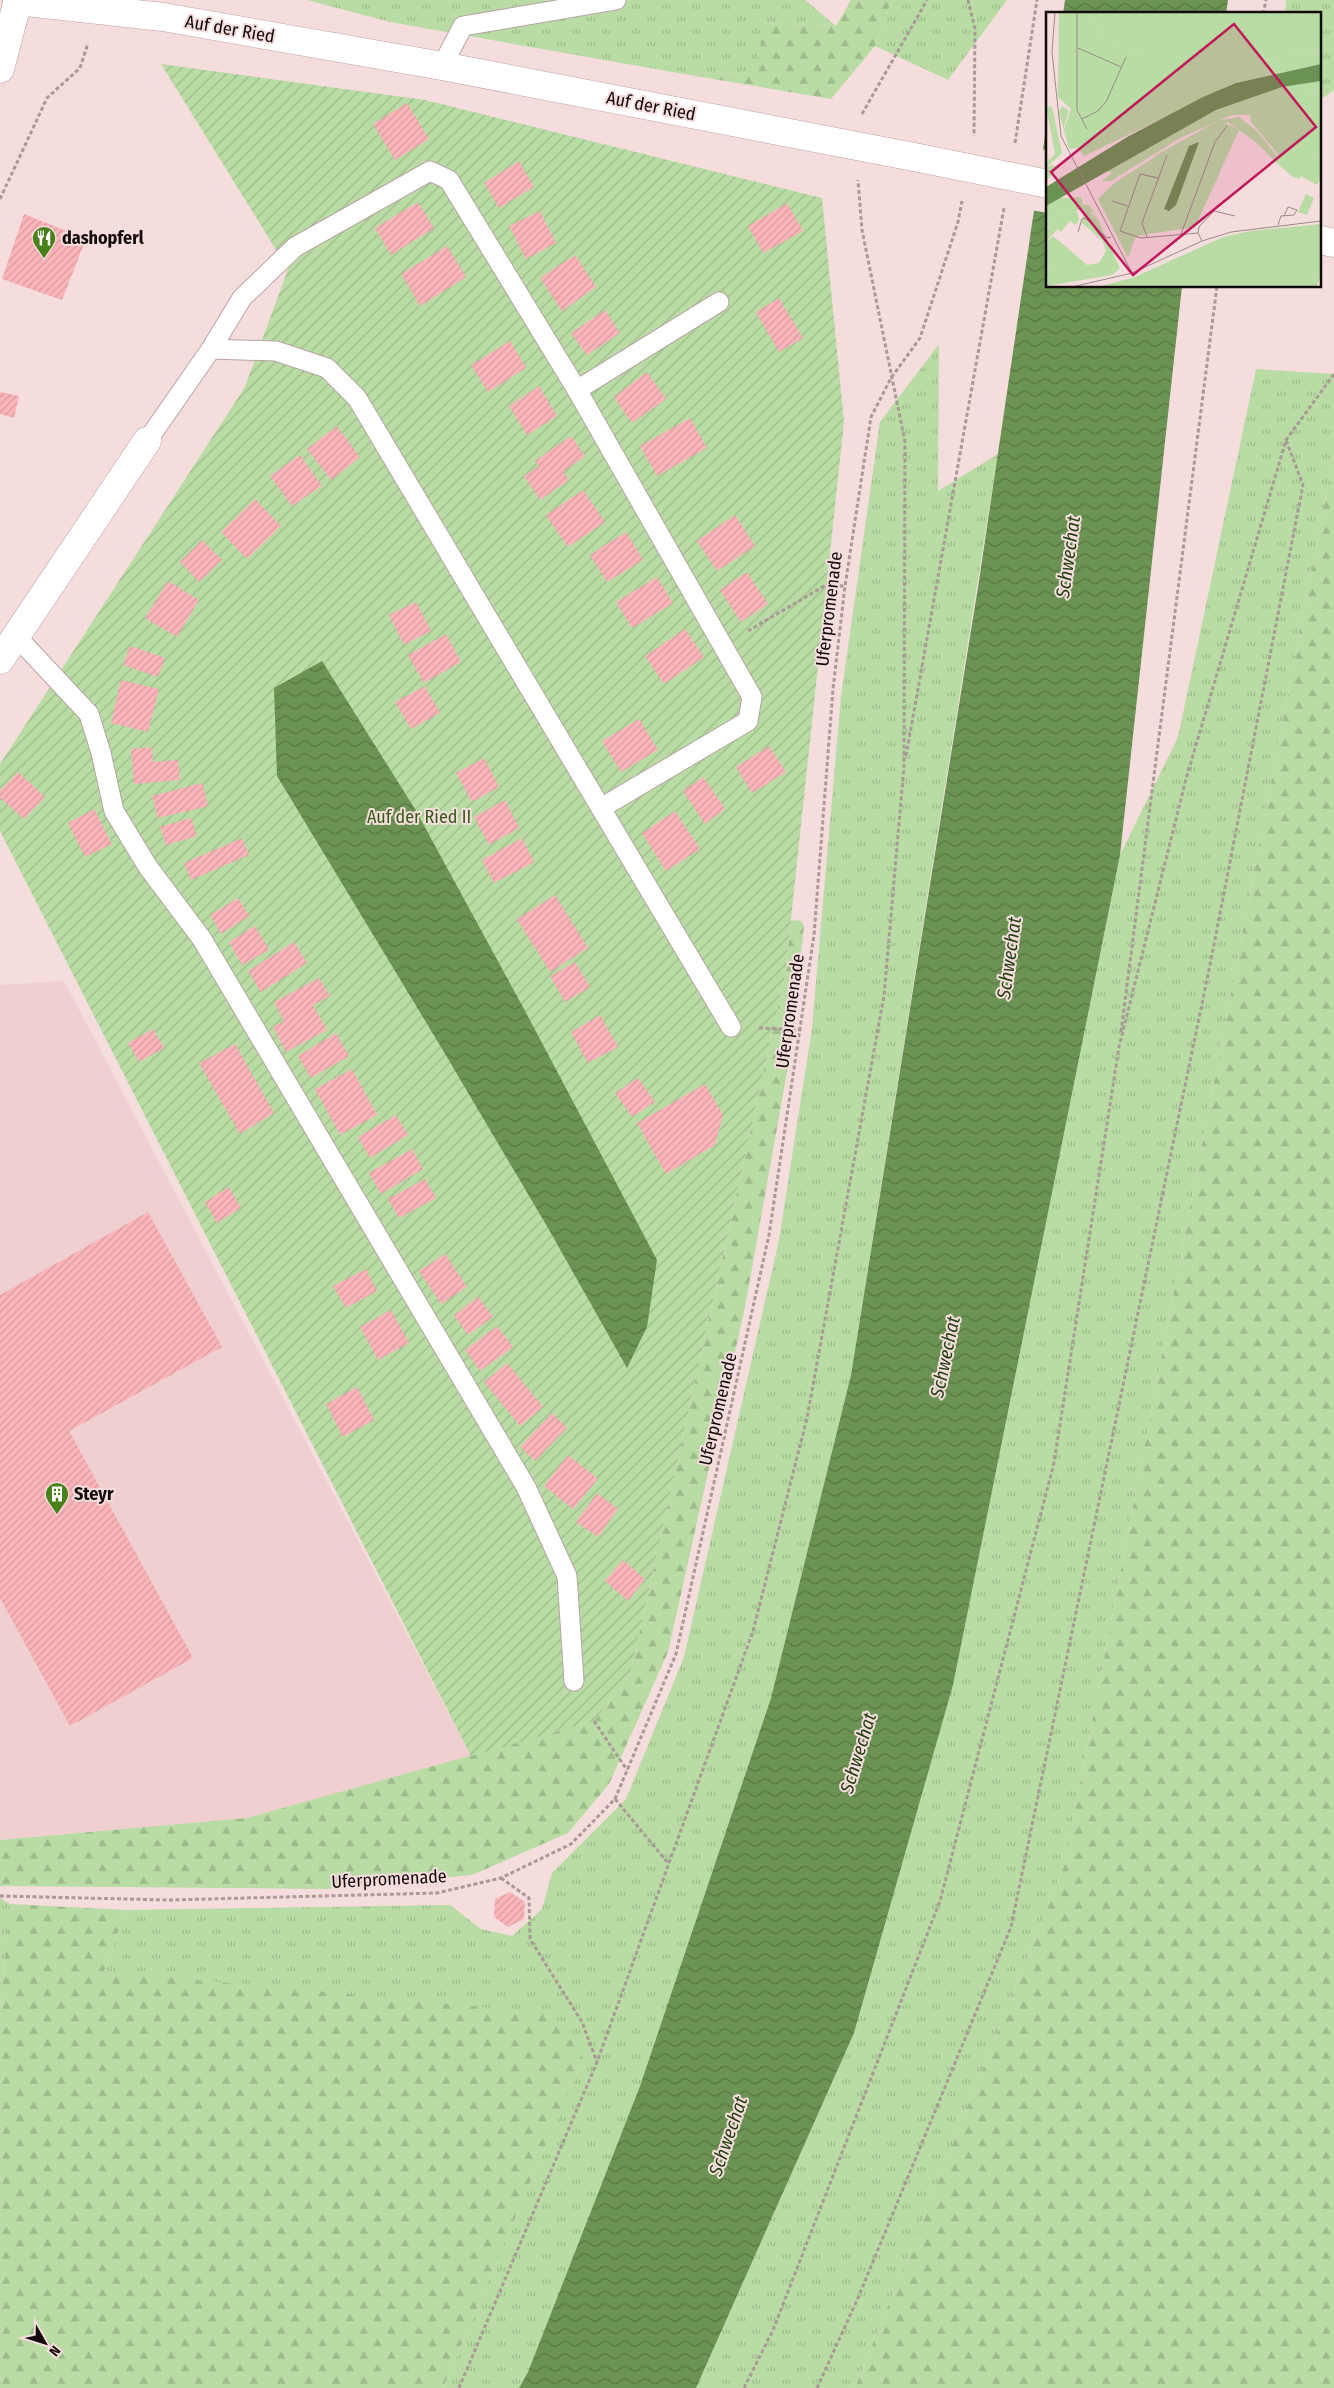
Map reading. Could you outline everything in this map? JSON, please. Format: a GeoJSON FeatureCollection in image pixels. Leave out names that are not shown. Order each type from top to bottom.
{"type":"FeatureCollection","features":[{"type":"Feature","properties":{"kind":"main road","name":"Auf der Ried"},"geometry":{"type":"LineString","coordinates":[[18,1],[163,17],[442,66],[1046,184]]}},
{"type":"Feature","properties":{"kind":"main road"},"geometry":{"type":"LineString","coordinates":[[0,69],[18,1]]}},
{"type":"Feature","properties":{"kind":"main road"},"geometry":{"type":"LineString","coordinates":[[0,660],[147,441]]}},
{"type":"Feature","properties":{"kind":"lane"},"geometry":{"type":"LineString","coordinates":[[442,66],[463,26],[616,0]]}},
{"type":"Feature","properties":{"kind":"lane"},"geometry":{"type":"LineString","coordinates":[[147,441],[211,349],[242,298],[296,248],[430,171],[449,180],[577,390],[752,697],[748,721],[601,808]]}},
{"type":"Feature","properties":{"kind":"lane"},"geometry":{"type":"LineString","coordinates":[[577,390],[719,302]]}},
{"type":"Feature","properties":{"kind":"lane"},"geometry":{"type":"LineString","coordinates":[[211,349],[276,351],[327,368],[357,398],[731,1027]]}},
{"type":"Feature","properties":{"kind":"lane"},"geometry":{"type":"LineString","coordinates":[[16,637],[90,714],[114,810],[148,867],[202,939],[526,1487],[567,1576],[574,1681]]}},
{"type":"Feature","properties":{"kind":"path"},"geometry":{"type":"LineString","coordinates":[[861,116],[927,0]]}},
{"type":"Feature","properties":{"kind":"path"},"geometry":{"type":"LineString","coordinates":[[1014,151],[1037,0]]}},
{"type":"Feature","properties":{"kind":"path"},"geometry":{"type":"LineString","coordinates":[[0,199],[46,98],[80,68],[100,10]]}},
{"type":"Feature","properties":{"kind":"path"},"geometry":{"type":"LineString","coordinates":[[459,2388],[597,2062],[753,1631],[807,1418],[884,996],[904,766],[905,442],[862,230],[858,178],[860,146]]}},
{"type":"Feature","properties":{"kind":"path"},"geometry":{"type":"LineString","coordinates":[[904,766],[1005,200]]}},
{"type":"Feature","properties":{"kind":"path"},"geometry":{"type":"LineString","coordinates":[[744,2388],[773,2330],[940,1901],[1054,1463],[1120,1047],[1217,288]]}},
{"type":"Feature","properties":{"kind":"path"},"geometry":{"type":"LineString","coordinates":[[1120,1047],[1186,779],[1286,440],[1334,374]]}},
{"type":"Feature","properties":{"kind":"path","name":"Uferpromenade"},"geometry":{"type":"LineString","coordinates":[[0,1896],[169,1900],[437,1893],[501,1878],[571,1844],[615,1799],[676,1654],[769,1235],[814,935],[833,689],[845,586],[871,417],[891,378]]}},
{"type":"Feature","properties":{"kind":"path"},"geometry":{"type":"LineString","coordinates":[[816,2388],[858,2298],[1011,1927],[1213,951],[1303,485],[1286,440]]}},
{"type":"Feature","properties":{"kind":"path"},"geometry":{"type":"LineString","coordinates":[[723,645],[826,585],[845,586]]}},
{"type":"Feature","properties":{"kind":"path"},"geometry":{"type":"LineString","coordinates":[[771,1029],[801,1030]]}},
{"type":"Feature","properties":{"kind":"path"},"geometry":{"type":"LineString","coordinates":[[594,1721],[628,1771]]}},
{"type":"Feature","properties":{"kind":"path"},"geometry":{"type":"LineString","coordinates":[[615,1799],[668,1863]]}},
{"type":"Feature","properties":{"kind":"path"},"geometry":{"type":"LineString","coordinates":[[501,1878],[529,1898],[530,1939],[582,2022],[597,2062]]}},
{"type":"Feature","properties":{"kind":"shaded area"},"geometry":{"type":"Polygon","coordinates":[[[64,981],[471,1756],[247,1818],[0,1840],[0,985],[64,981]]]}},
{"type":"Feature","properties":{"kind":"green space"},"geometry":{"type":"Polygon","coordinates":[[[307,0],[805,0],[836,26],[763,23],[758,74],[678,73],[390,22],[307,0]]]}},
{"type":"Feature","properties":{"kind":"green space"},"geometry":{"type":"Polygon","coordinates":[[[851,0],[892,0],[875,46],[831,99],[678,73],[757,74],[763,23],[836,26],[851,0]]]}},
{"type":"Feature","properties":{"kind":"green space"},"geometry":{"type":"Polygon","coordinates":[[[892,0],[1007,0],[948,80],[875,46],[892,0]]]}},
{"type":"Feature","properties":{"kind":"green space"},"geometry":{"type":"Polygon","coordinates":[[[1286,0],[1334,0],[1334,90],[1322,99],[1322,12],[1285,12],[1286,0]]]}},
{"type":"Feature","properties":{"kind":"green space","name":"Auf der Ried II"},"geometry":{"type":"Polygon","coordinates":[[[161,64],[425,100],[822,198],[844,422],[785,975],[630,1675],[594,1721],[471,1756],[0,831],[0,764],[245,387],[288,269],[161,64]]]}},
{"type":"Feature","properties":{"kind":"green space"},"geometry":{"type":"Polygon","coordinates":[[[939,344],[938,491],[998,454],[851,1375],[771,1698],[640,2086],[528,2372],[519,2388],[443,2388],[583,2058],[104,1971],[126,1910],[450,1905],[481,1929],[512,1936],[542,1909],[552,1873],[626,1799],[684,1657],[779,1240],[812,1028],[841,696],[880,422],[939,344]]]}},
{"type":"Feature","properties":{"kind":"green space"},"geometry":{"type":"Polygon","coordinates":[[[1256,369],[1334,374],[1334,453],[1065,1863],[855,2388],[696,2388],[854,2033],[953,1685],[1120,855],[1178,737],[1256,369]]]}},
{"type":"Feature","properties":{"kind":"green space"},"geometry":{"type":"Polygon","coordinates":[[[1334,453],[1334,2388],[855,2388],[1065,1863],[1334,453]]]}},
{"type":"Feature","properties":{"kind":"green space"},"geometry":{"type":"Polygon","coordinates":[[[800,920],[804,925],[792,1044],[745,1307],[668,1652],[609,1784],[568,1833],[472,1875],[327,1889],[0,1886],[0,1840],[247,1818],[594,1721],[630,1675],[785,975],[791,921],[800,920]]]}},
{"type":"Feature","properties":{"kind":"green space"},"geometry":{"type":"Polygon","coordinates":[[[0,1898],[10,1904],[0,2009],[0,1898]]]}},
{"type":"Feature","properties":{"kind":"green space"},"geometry":{"type":"Polygon","coordinates":[[[10,1904],[126,1910],[104,1971],[554,2014],[583,2058],[443,2388],[0,2388],[0,2009],[10,1904]]]}},
{"type":"Feature","properties":{"kind":"water"},"geometry":{"type":"Polygon","coordinates":[[[1065,0],[1228,0],[1226,12],[1063,12],[1065,0]]]}},
{"type":"Feature","properties":{"kind":"water","name":"Schwechat"},"geometry":{"type":"Polygon","coordinates":[[[1046,129],[1046,288],[1182,288],[1120,855],[953,1685],[854,2033],[696,2388],[519,2388],[528,2372],[640,2086],[771,1698],[851,1375],[979,581],[1046,129]]]}},
{"type":"Feature","properties":{"kind":"water"},"geometry":{"type":"Polygon","coordinates":[[[322,661],[415,809],[657,1260],[647,1327],[627,1368],[548,1228],[441,1047],[277,776],[274,688],[322,661]]]}},
{"type":"Feature","properties":{"kind":"pier"},"geometry":{"type":"Polygon","coordinates":[[[1040,149],[1046,150],[1046,213],[1031,210],[1040,149]]]}},
{"type":"Feature","properties":{"kind":"building"},"geometry":{"type":"Polygon","coordinates":[[[407,103],[429,139],[395,160],[373,124],[407,103]]]}},
{"type":"Feature","properties":{"kind":"building"},"geometry":{"type":"Polygon","coordinates":[[[519,161],[534,187],[499,208],[484,183],[519,161]]]}},
{"type":"Feature","properties":{"kind":"building"},"geometry":{"type":"Polygon","coordinates":[[[418,202],[434,228],[391,255],[375,228],[418,202]]]}},
{"type":"Feature","properties":{"kind":"building"},"geometry":{"type":"Polygon","coordinates":[[[787,203],[803,231],[763,253],[748,226],[787,203]]]}},
{"type":"Feature","properties":{"kind":"building"},"geometry":{"type":"Polygon","coordinates":[[[540,211],[556,243],[526,259],[509,226],[540,211]]]}},
{"type":"Feature","properties":{"kind":"building","name":"dashopferl"},"geometry":{"type":"Polygon","coordinates":[[[24,214],[86,239],[62,300],[2,279],[24,214]]]}},
{"type":"Feature","properties":{"kind":"building"},"geometry":{"type":"Polygon","coordinates":[[[447,246],[466,277],[420,306],[401,274],[447,246]]]}},
{"type":"Feature","properties":{"kind":"building"},"geometry":{"type":"Polygon","coordinates":[[[575,255],[596,287],[562,311],[540,278],[575,255]]]}},
{"type":"Feature","properties":{"kind":"building"},"geometry":{"type":"Polygon","coordinates":[[[779,298],[803,338],[779,352],[756,312],[779,298]]]}},
{"type":"Feature","properties":{"kind":"building"},"geometry":{"type":"Polygon","coordinates":[[[605,310],[620,333],[587,355],[571,333],[605,310]]]}},
{"type":"Feature","properties":{"kind":"building"},"geometry":{"type":"Polygon","coordinates":[[[510,341],[526,368],[488,392],[471,365],[510,341]]]}},
{"type":"Feature","properties":{"kind":"building"},"geometry":{"type":"Polygon","coordinates":[[[647,372],[666,399],[632,423],[614,397],[647,372]]]}},
{"type":"Feature","properties":{"kind":"building"},"geometry":{"type":"Polygon","coordinates":[[[539,386],[557,416],[527,435],[509,406],[539,386]]]}},
{"type":"Feature","properties":{"kind":"building"},"geometry":{"type":"Polygon","coordinates":[[[0,392],[19,396],[14,418],[0,414],[0,392]]]}},
{"type":"Feature","properties":{"kind":"building"},"geometry":{"type":"Polygon","coordinates":[[[690,418],[707,448],[657,476],[640,446],[690,418]]]}},
{"type":"Feature","properties":{"kind":"building"},"geometry":{"type":"Polygon","coordinates":[[[337,426],[360,457],[331,480],[307,449],[337,426]]]}},
{"type":"Feature","properties":{"kind":"building"},"geometry":{"type":"Polygon","coordinates":[[[571,436],[585,456],[563,472],[569,480],[540,500],[524,476],[539,466],[535,461],[571,436]]]}},
{"type":"Feature","properties":{"kind":"building"},"geometry":{"type":"Polygon","coordinates":[[[300,455],[322,486],[292,506],[270,476],[300,455]]]}},
{"type":"Feature","properties":{"kind":"building"},"geometry":{"type":"Polygon","coordinates":[[[583,490],[605,522],[568,547],[546,515],[583,490]]]}},
{"type":"Feature","properties":{"kind":"building"},"geometry":{"type":"Polygon","coordinates":[[[255,499],[281,526],[247,559],[221,532],[255,499]]]}},
{"type":"Feature","properties":{"kind":"building"},"geometry":{"type":"Polygon","coordinates":[[[735,515],[755,546],[717,571],[697,541],[735,515]]]}},
{"type":"Feature","properties":{"kind":"building"},"geometry":{"type":"Polygon","coordinates":[[[626,532],[643,560],[607,582],[590,555],[626,532]]]}},
{"type":"Feature","properties":{"kind":"building"},"geometry":{"type":"Polygon","coordinates":[[[202,540],[222,560],[199,582],[180,562],[202,540]]]}},
{"type":"Feature","properties":{"kind":"building"},"geometry":{"type":"Polygon","coordinates":[[[747,572],[768,604],[741,622],[720,590],[747,572]]]}},
{"type":"Feature","properties":{"kind":"building"},"geometry":{"type":"Polygon","coordinates":[[[657,577],[673,603],[632,628],[616,602],[657,577]]]}},
{"type":"Feature","properties":{"kind":"building"},"geometry":{"type":"Polygon","coordinates":[[[168,581],[199,600],[177,637],[145,618],[168,581]]]}},
{"type":"Feature","properties":{"kind":"building"},"geometry":{"type":"Polygon","coordinates":[[[416,602],[431,631],[404,645],[389,615],[416,602]]]}},
{"type":"Feature","properties":{"kind":"building"},"geometry":{"type":"Polygon","coordinates":[[[685,629],[704,657],[664,684],[645,656],[685,629]]]}},
{"type":"Feature","properties":{"kind":"building"},"geometry":{"type":"Polygon","coordinates":[[[446,634],[461,662],[424,683],[408,655],[446,634]]]}},
{"type":"Feature","properties":{"kind":"building"},"geometry":{"type":"Polygon","coordinates":[[[130,646],[165,658],[158,677],[123,665],[130,646]]]}},
{"type":"Feature","properties":{"kind":"building"},"geometry":{"type":"Polygon","coordinates":[[[121,680],[159,689],[148,732],[111,723],[121,680]]]}},
{"type":"Feature","properties":{"kind":"building"},"geometry":{"type":"Polygon","coordinates":[[[425,686],[440,713],[411,729],[395,702],[425,686]]]}},
{"type":"Feature","properties":{"kind":"building"},"geometry":{"type":"Polygon","coordinates":[[[639,719],[658,750],[621,772],[602,741],[639,719]]]}},
{"type":"Feature","properties":{"kind":"building"},"geometry":{"type":"Polygon","coordinates":[[[769,746],[786,772],[752,793],[736,767],[769,746]]]}},
{"type":"Feature","properties":{"kind":"building"},"geometry":{"type":"Polygon","coordinates":[[[152,747],[153,762],[178,760],[180,780],[134,784],[131,749],[152,747]]]}},
{"type":"Feature","properties":{"kind":"building"},"geometry":{"type":"Polygon","coordinates":[[[484,758],[499,787],[472,802],[456,773],[484,758]]]}},
{"type":"Feature","properties":{"kind":"building"},"geometry":{"type":"Polygon","coordinates":[[[18,772],[45,797],[24,819],[0,798],[0,791],[18,772]]]}},
{"type":"Feature","properties":{"kind":"building"},"geometry":{"type":"Polygon","coordinates":[[[703,777],[725,809],[705,824],[683,791],[703,777]]]}},
{"type":"Feature","properties":{"kind":"building"},"geometry":{"type":"Polygon","coordinates":[[[202,783],[208,806],[158,818],[152,796],[202,783]]]}},
{"type":"Feature","properties":{"kind":"building"},"geometry":{"type":"Polygon","coordinates":[[[505,800],[519,828],[489,845],[474,817],[505,800]]]}},
{"type":"Feature","properties":{"kind":"building"},"geometry":{"type":"Polygon","coordinates":[[[94,809],[112,844],[85,857],[68,823],[94,809]]]}},
{"type":"Feature","properties":{"kind":"building"},"geometry":{"type":"Polygon","coordinates":[[[675,811],[700,849],[666,871],[642,833],[675,811]]]}},
{"type":"Feature","properties":{"kind":"building"},"geometry":{"type":"Polygon","coordinates":[[[191,818],[197,836],[166,845],[160,827],[191,818]]]}},
{"type":"Feature","properties":{"kind":"building"},"geometry":{"type":"Polygon","coordinates":[[[242,838],[249,855],[191,880],[184,863],[242,838]]]}},
{"type":"Feature","properties":{"kind":"building"},"geometry":{"type":"Polygon","coordinates":[[[522,838],[534,862],[494,883],[482,860],[522,838]]]}},
{"type":"Feature","properties":{"kind":"building"},"geometry":{"type":"Polygon","coordinates":[[[555,895],[588,948],[550,972],[517,919],[555,895]]]}},
{"type":"Feature","properties":{"kind":"building"},"geometry":{"type":"Polygon","coordinates":[[[238,898],[249,916],[221,934],[210,915],[238,898]]]}},
{"type":"Feature","properties":{"kind":"building"},"geometry":{"type":"Polygon","coordinates":[[[255,926],[269,950],[242,965],[229,942],[255,926]]]}},
{"type":"Feature","properties":{"kind":"building"},"geometry":{"type":"Polygon","coordinates":[[[294,942],[307,963],[261,992],[248,971],[294,942]]]}},
{"type":"Feature","properties":{"kind":"building"},"geometry":{"type":"Polygon","coordinates":[[[575,962],[590,987],[565,1002],[550,976],[575,962]]]}},
{"type":"Feature","properties":{"kind":"building"},"geometry":{"type":"Polygon","coordinates":[[[319,978],[330,996],[313,1005],[327,1030],[286,1052],[273,1027],[284,1021],[274,1002],[319,978]]]}},
{"type":"Feature","properties":{"kind":"building"},"geometry":{"type":"Polygon","coordinates":[[[600,1015],[618,1047],[588,1063],[571,1032],[600,1015]]]}},
{"type":"Feature","properties":{"kind":"building"},"geometry":{"type":"Polygon","coordinates":[[[153,1029],[164,1048],[139,1062],[128,1043],[153,1029]]]}},
{"type":"Feature","properties":{"kind":"building"},"geometry":{"type":"Polygon","coordinates":[[[336,1033],[349,1056],[311,1078],[298,1056],[336,1033]]]}},
{"type":"Feature","properties":{"kind":"building"},"geometry":{"type":"Polygon","coordinates":[[[235,1044],[274,1113],[240,1134],[199,1063],[235,1044]]]}},
{"type":"Feature","properties":{"kind":"building"},"geometry":{"type":"Polygon","coordinates":[[[352,1069],[377,1115],[340,1135],[315,1089],[352,1069]]]}},
{"type":"Feature","properties":{"kind":"building"},"geometry":{"type":"Polygon","coordinates":[[[638,1078],[655,1102],[632,1117],[615,1093],[638,1078]]]}},
{"type":"Feature","properties":{"kind":"building"},"geometry":{"type":"Polygon","coordinates":[[[705,1084],[723,1115],[715,1145],[666,1174],[637,1123],[705,1084]]]}},
{"type":"Feature","properties":{"kind":"building"},"geometry":{"type":"Polygon","coordinates":[[[396,1115],[408,1135],[370,1158],[358,1137],[396,1115]]]}},
{"type":"Feature","properties":{"kind":"building"},"geometry":{"type":"Polygon","coordinates":[[[412,1149],[423,1169],[381,1194],[369,1173],[412,1149]]]}},
{"type":"Feature","properties":{"kind":"building"},"geometry":{"type":"Polygon","coordinates":[[[425,1179],[436,1198],[399,1218],[388,1199],[425,1179]]]}},
{"type":"Feature","properties":{"kind":"building"},"geometry":{"type":"Polygon","coordinates":[[[229,1187],[241,1208],[217,1223],[205,1202],[229,1187]]]}},
{"type":"Feature","properties":{"kind":"building","name":"Steyr"},"geometry":{"type":"Polygon","coordinates":[[[148,1212],[222,1347],[69,1431],[193,1658],[70,1726],[0,1598],[0,1295],[148,1212]]]}},
{"type":"Feature","properties":{"kind":"building"},"geometry":{"type":"Polygon","coordinates":[[[445,1254],[467,1287],[441,1304],[419,1271],[445,1254]]]}},
{"type":"Feature","properties":{"kind":"building"},"geometry":{"type":"Polygon","coordinates":[[[366,1269],[377,1291],[346,1308],[333,1286],[366,1269]]]}},
{"type":"Feature","properties":{"kind":"building"},"geometry":{"type":"Polygon","coordinates":[[[478,1297],[493,1317],[468,1335],[454,1315],[478,1297]]]}},
{"type":"Feature","properties":{"kind":"building"},"geometry":{"type":"Polygon","coordinates":[[[391,1310],[409,1343],[378,1360],[360,1327],[391,1310]]]}},
{"type":"Feature","properties":{"kind":"building"},"geometry":{"type":"Polygon","coordinates":[[[497,1326],[513,1347],[480,1371],[465,1350],[497,1326]]]}},
{"type":"Feature","properties":{"kind":"building"},"geometry":{"type":"Polygon","coordinates":[[[507,1363],[543,1407],[520,1426],[484,1382],[507,1363]]]}},
{"type":"Feature","properties":{"kind":"building"},"geometry":{"type":"Polygon","coordinates":[[[357,1387],[374,1420],[343,1437],[326,1404],[357,1387]]]}},
{"type":"Feature","properties":{"kind":"building"},"geometry":{"type":"Polygon","coordinates":[[[552,1413],[567,1428],[535,1461],[520,1447],[552,1413]]]}},
{"type":"Feature","properties":{"kind":"building"},"geometry":{"type":"Polygon","coordinates":[[[568,1455],[598,1479],[573,1509],[544,1486],[568,1455]]]}},
{"type":"Feature","properties":{"kind":"building"},"geometry":{"type":"Polygon","coordinates":[[[597,1493],[618,1509],[598,1537],[576,1522],[597,1493]]]}},
{"type":"Feature","properties":{"kind":"building"},"geometry":{"type":"Polygon","coordinates":[[[623,1560],[645,1579],[628,1601],[605,1581],[623,1560]]]}},
{"type":"Feature","properties":{"kind":"building"},"geometry":{"type":"Polygon","coordinates":[[[510,1892],[525,1902],[524,1919],[508,1927],[494,1917],[495,1899],[510,1892]]]}},
{"type":"Feature","properties":{"kind":"place","name":"dashopferl"},"geometry":{"type":"Point","coordinates":[44,259]}},
{"type":"Feature","properties":{"kind":"place","name":"Steyr"},"geometry":{"type":"Point","coordinates":[57,1515]}}]}
